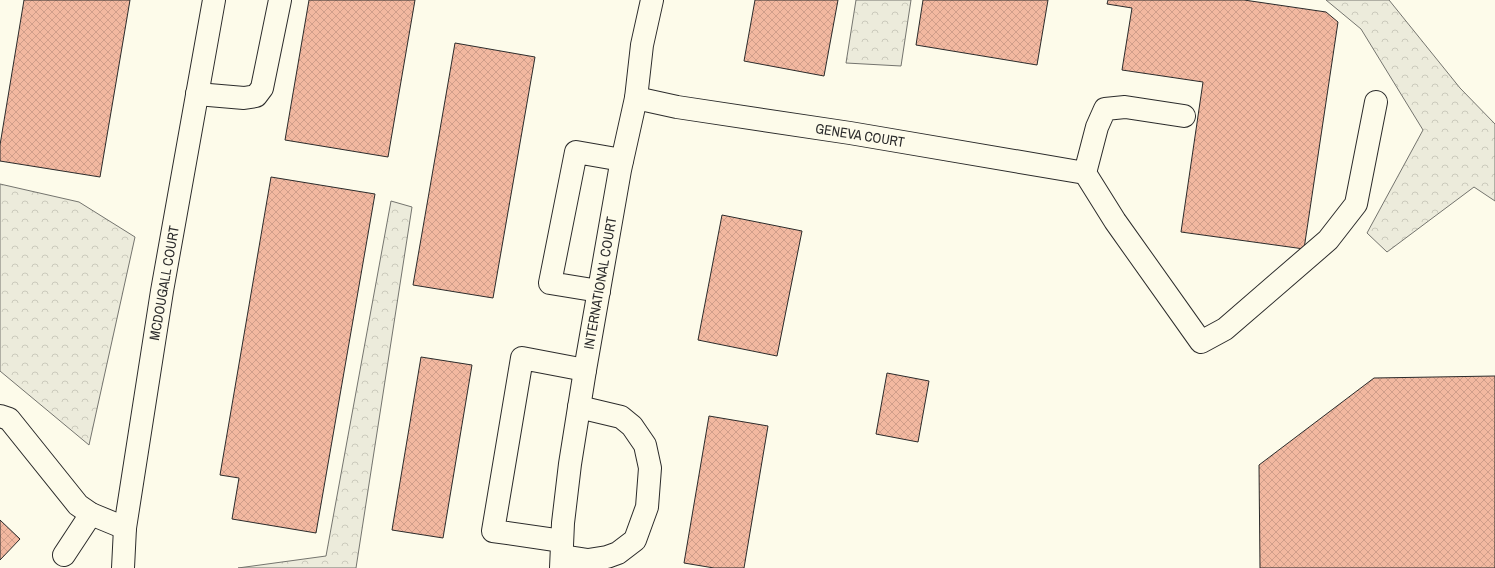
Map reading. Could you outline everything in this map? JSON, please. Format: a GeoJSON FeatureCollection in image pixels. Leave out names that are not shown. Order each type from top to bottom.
{"type":"FeatureCollection","features":[{"type":"Feature","properties":{"kind":"street","name":"MCDOUGALL COURT"},"geometry":{"type":"LineString","coordinates":[[123,568],[125,528],[162,291],[214,0]]}},
{"type":"Feature","properties":{"kind":"street"},"geometry":{"type":"LineString","coordinates":[[197,94],[244,98],[256,96],[262,88],[280,0]]}},
{"type":"Feature","properties":{"kind":"street","name":"INTERNATIONAL COURT"},"geometry":{"type":"LineString","coordinates":[[562,555],[563,523],[570,464],[585,370],[622,160],[636,98],[642,45],[652,0]]}},
{"type":"Feature","properties":{"kind":"street","name":"GENEVA COURT"},"geometry":{"type":"LineString","coordinates":[[636,98],[677,107],[850,133],[1085,173]]}},
{"type":"Feature","properties":{"kind":"street"},"geometry":{"type":"LineString","coordinates":[[1184,116],[1125,106],[1105,109],[1096,127],[1085,173],[1115,221],[1201,342],[1225,329],[1328,240],[1356,204],[1376,102]]}},
{"type":"Feature","properties":{"kind":"street"},"geometry":{"type":"LineString","coordinates":[[599,291],[550,283],[576,152],[622,160]]}},
{"type":"Feature","properties":{"kind":"street"},"geometry":{"type":"LineString","coordinates":[[579,407],[621,417],[632,426],[645,445],[650,468],[647,507],[635,540],[618,553],[607,557],[588,560],[562,555],[493,531],[522,358],[585,370]]}},
{"type":"Feature","properties":{"kind":"street"},"geometry":{"type":"LineString","coordinates":[[0,416],[9,419],[78,506],[92,514],[125,528]]}},
{"type":"Feature","properties":{"kind":"street"},"geometry":{"type":"LineString","coordinates":[[64,555],[92,514]]}},
{"type":"Feature","properties":{"kind":"green space"},"geometry":{"type":"Polygon","coordinates":[[[856,0],[911,0],[901,66],[846,63],[856,0]]]}},
{"type":"Feature","properties":{"kind":"green space"},"geometry":{"type":"Polygon","coordinates":[[[1326,0],[1389,0],[1460,88],[1495,124],[1495,201],[1474,187],[1387,252],[1367,233],[1423,130],[1361,29],[1326,0]]]}},
{"type":"Feature","properties":{"kind":"green space"},"geometry":{"type":"Polygon","coordinates":[[[0,184],[79,202],[135,237],[89,445],[0,371],[0,184]]]}},
{"type":"Feature","properties":{"kind":"green space"},"geometry":{"type":"Polygon","coordinates":[[[391,201],[412,207],[356,568],[238,568],[326,556],[391,201]]]}},
{"type":"Feature","properties":{"kind":"building"},"geometry":{"type":"Polygon","coordinates":[[[24,0],[130,0],[100,177],[0,161],[0,145],[24,0]]]}},
{"type":"Feature","properties":{"kind":"building"},"geometry":{"type":"Polygon","coordinates":[[[309,0],[415,0],[388,157],[285,140],[309,0]]]}},
{"type":"Feature","properties":{"kind":"building"},"geometry":{"type":"Polygon","coordinates":[[[755,0],[838,0],[824,76],[744,61],[755,0]]]}},
{"type":"Feature","properties":{"kind":"building"},"geometry":{"type":"Polygon","coordinates":[[[923,0],[1048,0],[1037,65],[916,45],[923,0]]]}},
{"type":"Feature","properties":{"kind":"building"},"geometry":{"type":"Polygon","coordinates":[[[1108,0],[1244,0],[1326,12],[1338,22],[1304,249],[1181,232],[1203,82],[1122,70],[1132,8],[1107,4],[1108,0]]]}},
{"type":"Feature","properties":{"kind":"building"},"geometry":{"type":"Polygon","coordinates":[[[455,43],[535,57],[493,298],[413,285],[455,43]]]}},
{"type":"Feature","properties":{"kind":"building"},"geometry":{"type":"Polygon","coordinates":[[[271,177],[375,194],[316,533],[232,519],[239,478],[220,475],[271,177]]]}},
{"type":"Feature","properties":{"kind":"building"},"geometry":{"type":"Polygon","coordinates":[[[722,215],[802,231],[777,356],[698,340],[722,215]]]}},
{"type":"Feature","properties":{"kind":"building"},"geometry":{"type":"Polygon","coordinates":[[[421,357],[472,365],[443,538],[392,530],[421,357]]]}},
{"type":"Feature","properties":{"kind":"building"},"geometry":{"type":"Polygon","coordinates":[[[887,373],[929,381],[918,442],[876,434],[887,373]]]}},
{"type":"Feature","properties":{"kind":"building"},"geometry":{"type":"Polygon","coordinates":[[[1495,376],[1495,568],[1260,568],[1259,465],[1374,378],[1495,376]]]}},
{"type":"Feature","properties":{"kind":"building"},"geometry":{"type":"Polygon","coordinates":[[[709,416],[768,426],[744,568],[714,568],[684,563],[709,416]]]}},
{"type":"Feature","properties":{"kind":"building"},"geometry":{"type":"Polygon","coordinates":[[[0,520],[20,539],[0,560],[0,520]]]}}]}
